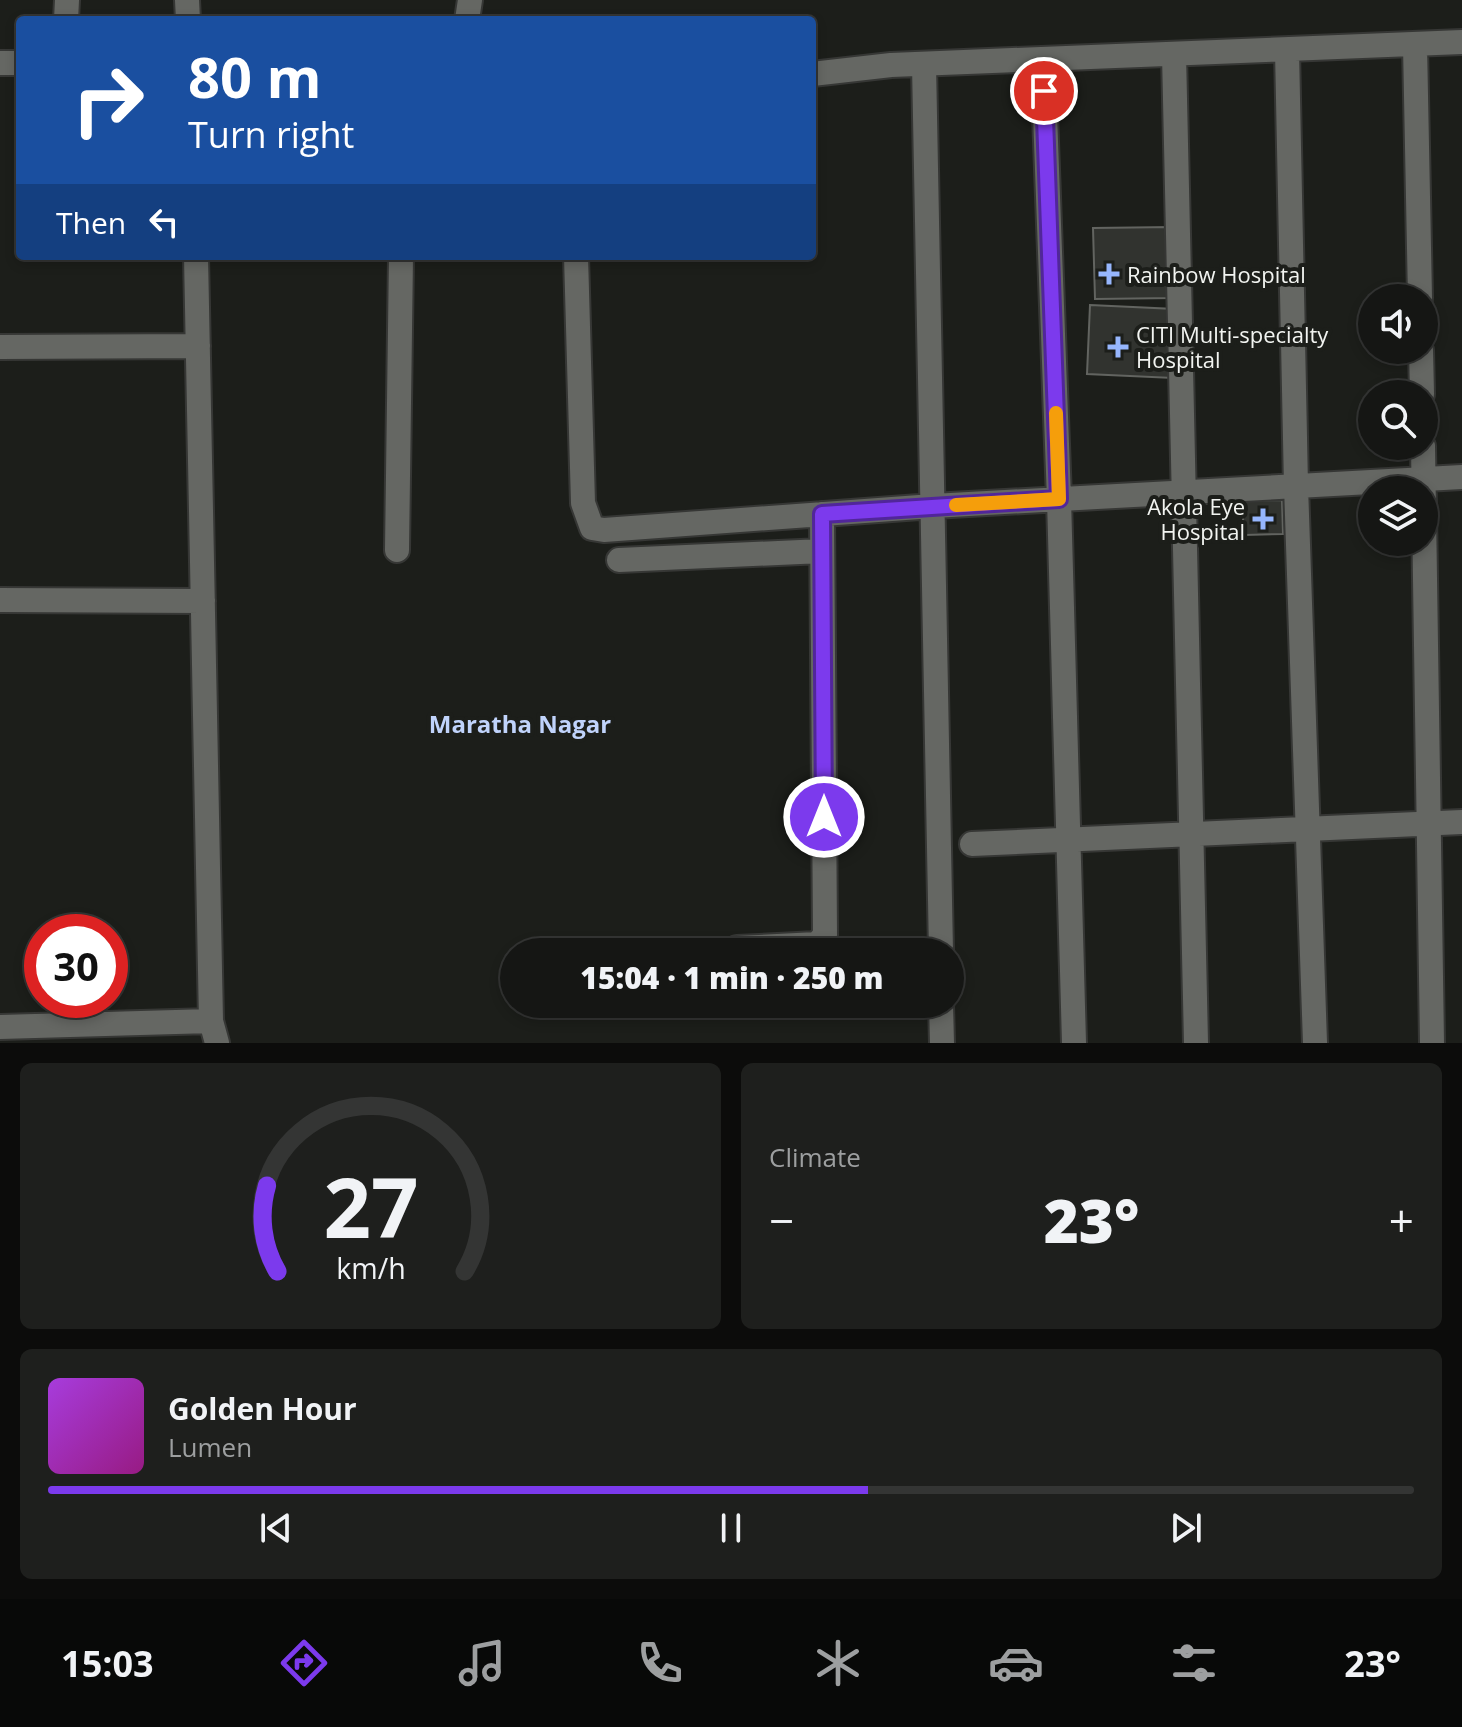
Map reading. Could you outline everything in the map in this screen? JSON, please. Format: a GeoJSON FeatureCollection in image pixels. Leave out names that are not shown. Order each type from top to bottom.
{"type":"FeatureCollection","features":[{"type":"Feature","properties":{"kind":"street"},"geometry":{"type":"LineString","coordinates":[[816,74],[924,64],[1462,42]]}},
{"type":"Feature","properties":{"kind":"street"},"geometry":{"type":"LineString","coordinates":[[1415,45],[1420,284]]}},
{"type":"Feature","properties":{"kind":"street"},"geometry":{"type":"LineString","coordinates":[[1287,50],[1296,486],[1315,1043]]}},
{"type":"Feature","properties":{"kind":"street"},"geometry":{"type":"LineString","coordinates":[[1174,54],[1196,1043]]}},
{"type":"Feature","properties":{"kind":"street"},"geometry":{"type":"LineString","coordinates":[[1043,59],[1074,1043]]}},
{"type":"Feature","properties":{"kind":"street"},"geometry":{"type":"LineString","coordinates":[[924,64],[941,938]]}},
{"type":"Feature","properties":{"kind":"street"},"geometry":{"type":"LineString","coordinates":[[0,1027],[214,1032],[196,260]]}},
{"type":"Feature","properties":{"kind":"street"},"geometry":{"type":"LineString","coordinates":[[397,550],[401,260]]}},
{"type":"Feature","properties":{"kind":"street"},"geometry":{"type":"LineString","coordinates":[[576,260],[583,503],[592,528],[604,530],[933,506],[1358,483]]}},
{"type":"Feature","properties":{"kind":"street"},"geometry":{"type":"LineString","coordinates":[[0,347],[198,346]]}},
{"type":"Feature","properties":{"kind":"street"},"geometry":{"type":"LineString","coordinates":[[1438,478],[1462,477]]}},
{"type":"Feature","properties":{"kind":"street"},"geometry":{"type":"LineString","coordinates":[[822,514],[825,935],[822,938]]}},
{"type":"Feature","properties":{"kind":"street"},"geometry":{"type":"LineString","coordinates":[[619,560],[822,551]]}},
{"type":"Feature","properties":{"kind":"street"},"geometry":{"type":"LineString","coordinates":[[1425,556],[1432,1043]]}},
{"type":"Feature","properties":{"kind":"street"},"geometry":{"type":"LineString","coordinates":[[0,600],[203,601]]}},
{"type":"Feature","properties":{"kind":"street"},"geometry":{"type":"LineString","coordinates":[[972,844],[1462,822]]}},
{"type":"Feature","properties":{"kind":"street"},"geometry":{"type":"LineString","coordinates":[[941,1018],[942,1043]]}},
{"type":"Feature","properties":{"kind":"building"},"geometry":{"type":"Polygon","coordinates":[[[1172,227],[1174,298],[1095,299],[1093,228],[1172,227]]]}},
{"type":"Feature","properties":{"kind":"building"},"geometry":{"type":"Polygon","coordinates":[[[1090,305],[1175,309],[1173,378],[1087,374],[1090,305]]]}},
{"type":"Feature","properties":{"kind":"building"},"geometry":{"type":"Polygon","coordinates":[[[1282,500],[1283,534],[1244,535],[1242,501],[1282,500]]]}},
{"type":"Feature","properties":{"kind":"slow traffic"},"geometry":{"type":"LineString","coordinates":[[956,505],[1059,499],[1056,413]]}},
{"type":"Feature","properties":{"kind":"place","name":"Rainbow Hospital"},"geometry":{"type":"Point","coordinates":[1109,274]}},
{"type":"Feature","properties":{"kind":"place","name":"CITI Multi-specialty Hospital"},"geometry":{"type":"Point","coordinates":[1118,347]}},
{"type":"Feature","properties":{"kind":"place","name":"Akola Eye Hospital"},"geometry":{"type":"Point","coordinates":[1263,519]}},
{"type":"Feature","properties":{"kind":"district","name":"Maratha Nagar"},"geometry":{"type":"Point","coordinates":[520,723]}},
{"type":"Feature","properties":{"kind":"route"},"geometry":{"type":"LineString","coordinates":[[824,817],[822,514],[1059,499],[1044,91]]}}]}
